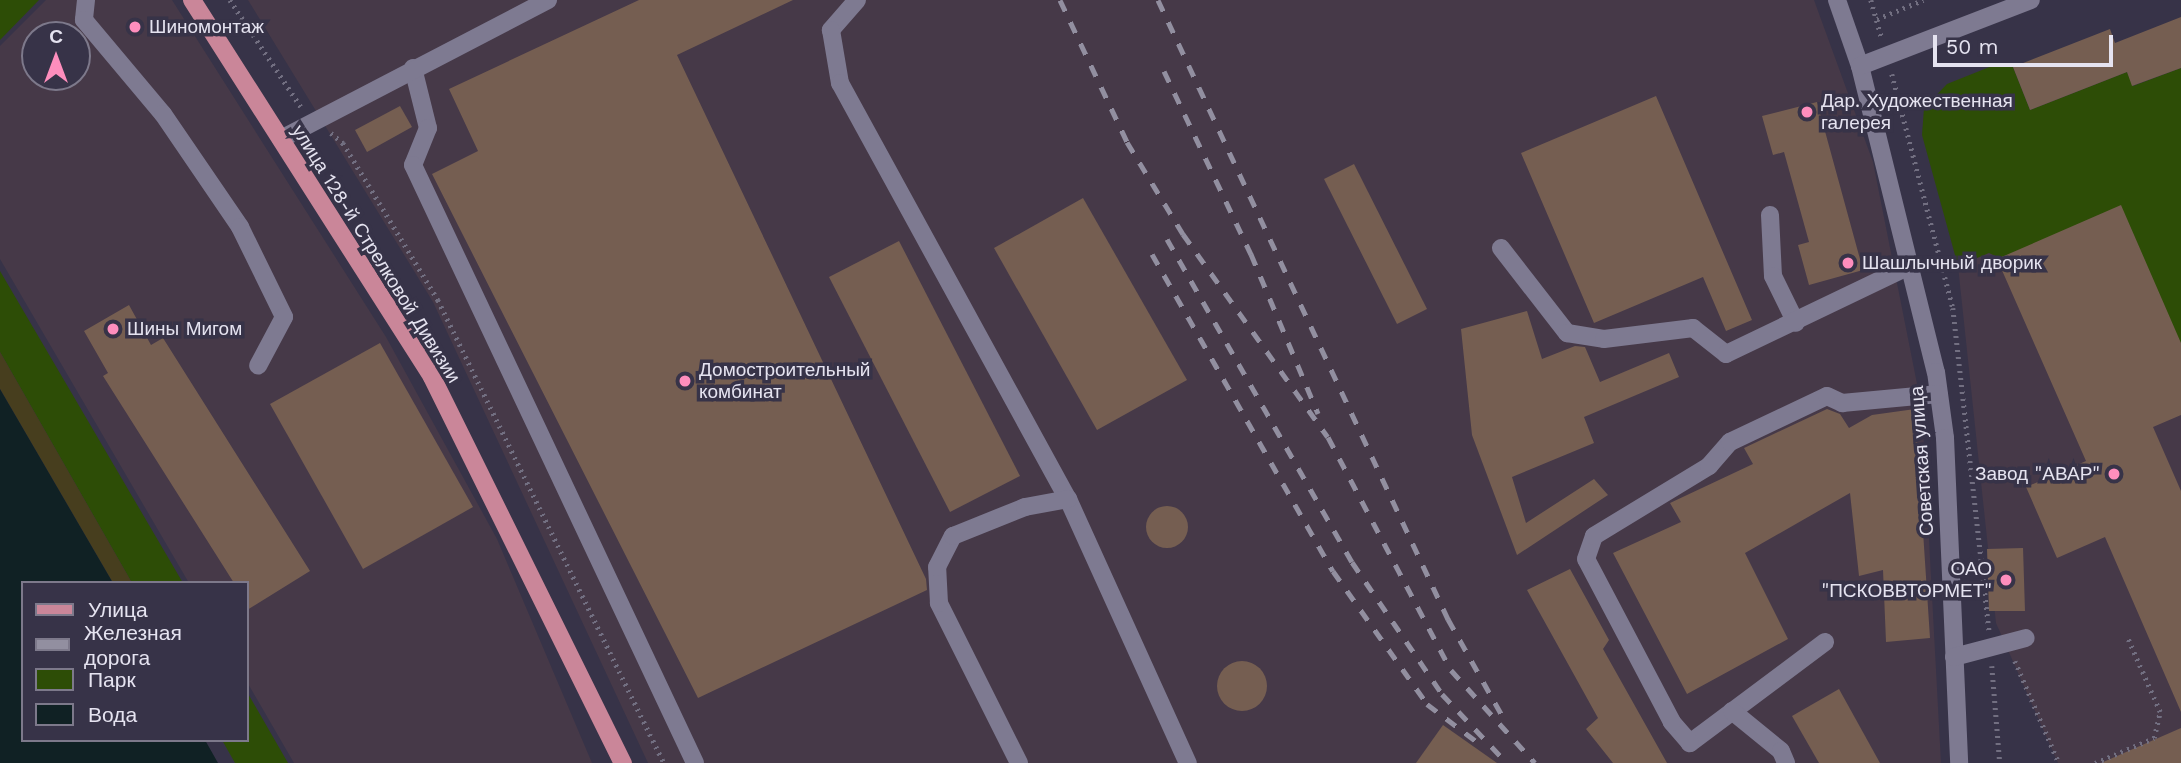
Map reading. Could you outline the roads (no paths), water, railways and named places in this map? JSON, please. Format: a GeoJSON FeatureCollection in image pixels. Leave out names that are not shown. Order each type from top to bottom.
{"type":"FeatureCollection","features":[{"type":"Feature","properties":{"kind":"main road","name":"улица 128-й Стрелковой Дивизии"},"geometry":{"type":"LineString","coordinates":[[192,0],[432,377],[623,763]]}},
{"type":"Feature","properties":{"kind":"street"},"geometry":{"type":"LineString","coordinates":[[86,0],[84,20],[163,114],[232,215],[284,317],[258,366]]}},
{"type":"Feature","properties":{"kind":"street"},"geometry":{"type":"LineString","coordinates":[[281,139],[548,0]]}},
{"type":"Feature","properties":{"kind":"street"},"geometry":{"type":"LineString","coordinates":[[856,0],[831,30],[840,83],[1068,499],[1188,763]]}},
{"type":"Feature","properties":{"kind":"street","name":"Советская улица"},"geometry":{"type":"LineString","coordinates":[[1837,0],[1860,66],[1912,265],[1939,394],[1959,763]]}},
{"type":"Feature","properties":{"kind":"street"},"geometry":{"type":"LineString","coordinates":[[1860,66],[2031,0]]}},
{"type":"Feature","properties":{"kind":"street"},"geometry":{"type":"LineString","coordinates":[[413,68],[428,128],[413,165],[695,763]]}},
{"type":"Feature","properties":{"kind":"street"},"geometry":{"type":"LineString","coordinates":[[1770,215],[1773,276],[1796,323]]}},
{"type":"Feature","properties":{"kind":"street"},"geometry":{"type":"LineString","coordinates":[[1501,248],[1567,332],[1604,339],[1693,328],[1726,354],[1796,323],[1912,265]]}},
{"type":"Feature","properties":{"kind":"street"},"geometry":{"type":"LineString","coordinates":[[1825,642],[1690,743],[1672,722],[1586,559],[1594,536],[1709,466],[1730,442],[1827,396],[1842,403],[1939,394]]}},
{"type":"Feature","properties":{"kind":"street"},"geometry":{"type":"LineString","coordinates":[[1019,763],[939,603],[937,567],[953,536],[1025,507],[1068,499]]}},
{"type":"Feature","properties":{"kind":"street"},"geometry":{"type":"LineString","coordinates":[[1954,657],[2026,638]]}},
{"type":"Feature","properties":{"kind":"street"},"geometry":{"type":"LineString","coordinates":[[1732,711],[1781,751],[1786,763]]}},
{"type":"Feature","properties":{"kind":"water"},"geometry":{"type":"Polygon","coordinates":[[[0,389],[112,581],[21,581],[21,742],[206,742],[218,763],[0,763],[0,389]]]}},
{"type":"Feature","properties":{"kind":"railway"},"geometry":{"type":"LineString","coordinates":[[1060,0],[1127,142],[1183,234],[1328,437],[1451,670],[1535,763]]}},
{"type":"Feature","properties":{"kind":"railway"},"geometry":{"type":"LineString","coordinates":[[1158,0],[1448,619],[1503,717]]}},
{"type":"Feature","properties":{"kind":"railway"},"geometry":{"type":"LineString","coordinates":[[1164,71],[1251,254],[1318,413]]}},
{"type":"Feature","properties":{"kind":"railway"},"geometry":{"type":"LineString","coordinates":[[1167,239],[1352,562],[1442,694],[1507,763]]}},
{"type":"Feature","properties":{"kind":"railway"},"geometry":{"type":"LineString","coordinates":[[1152,254],[1333,571],[1427,704],[1477,742]]}},
{"type":"Feature","properties":{"kind":"place","name":"Шиномонтаж"},"geometry":{"type":"Point","coordinates":[135,27]}},
{"type":"Feature","properties":{"kind":"place","name":"Дар. Художественная галерея"},"geometry":{"type":"Point","coordinates":[1807,112]}},
{"type":"Feature","properties":{"kind":"place","name":"Шашлычный дворик"},"geometry":{"type":"Point","coordinates":[1848,263]}},
{"type":"Feature","properties":{"kind":"place","name":"Шины Мигом"},"geometry":{"type":"Point","coordinates":[113,329]}},
{"type":"Feature","properties":{"kind":"place","name":"Домостроительный комбинат"},"geometry":{"type":"Point","coordinates":[685,381]}},
{"type":"Feature","properties":{"kind":"place","name":"Завод \"АВАР\""},"geometry":{"type":"Point","coordinates":[2114,474]}},
{"type":"Feature","properties":{"kind":"place","name":"ОАО \"ПСКОВВТОРМЕТ\""},"geometry":{"type":"Point","coordinates":[2006,580]}}]}
